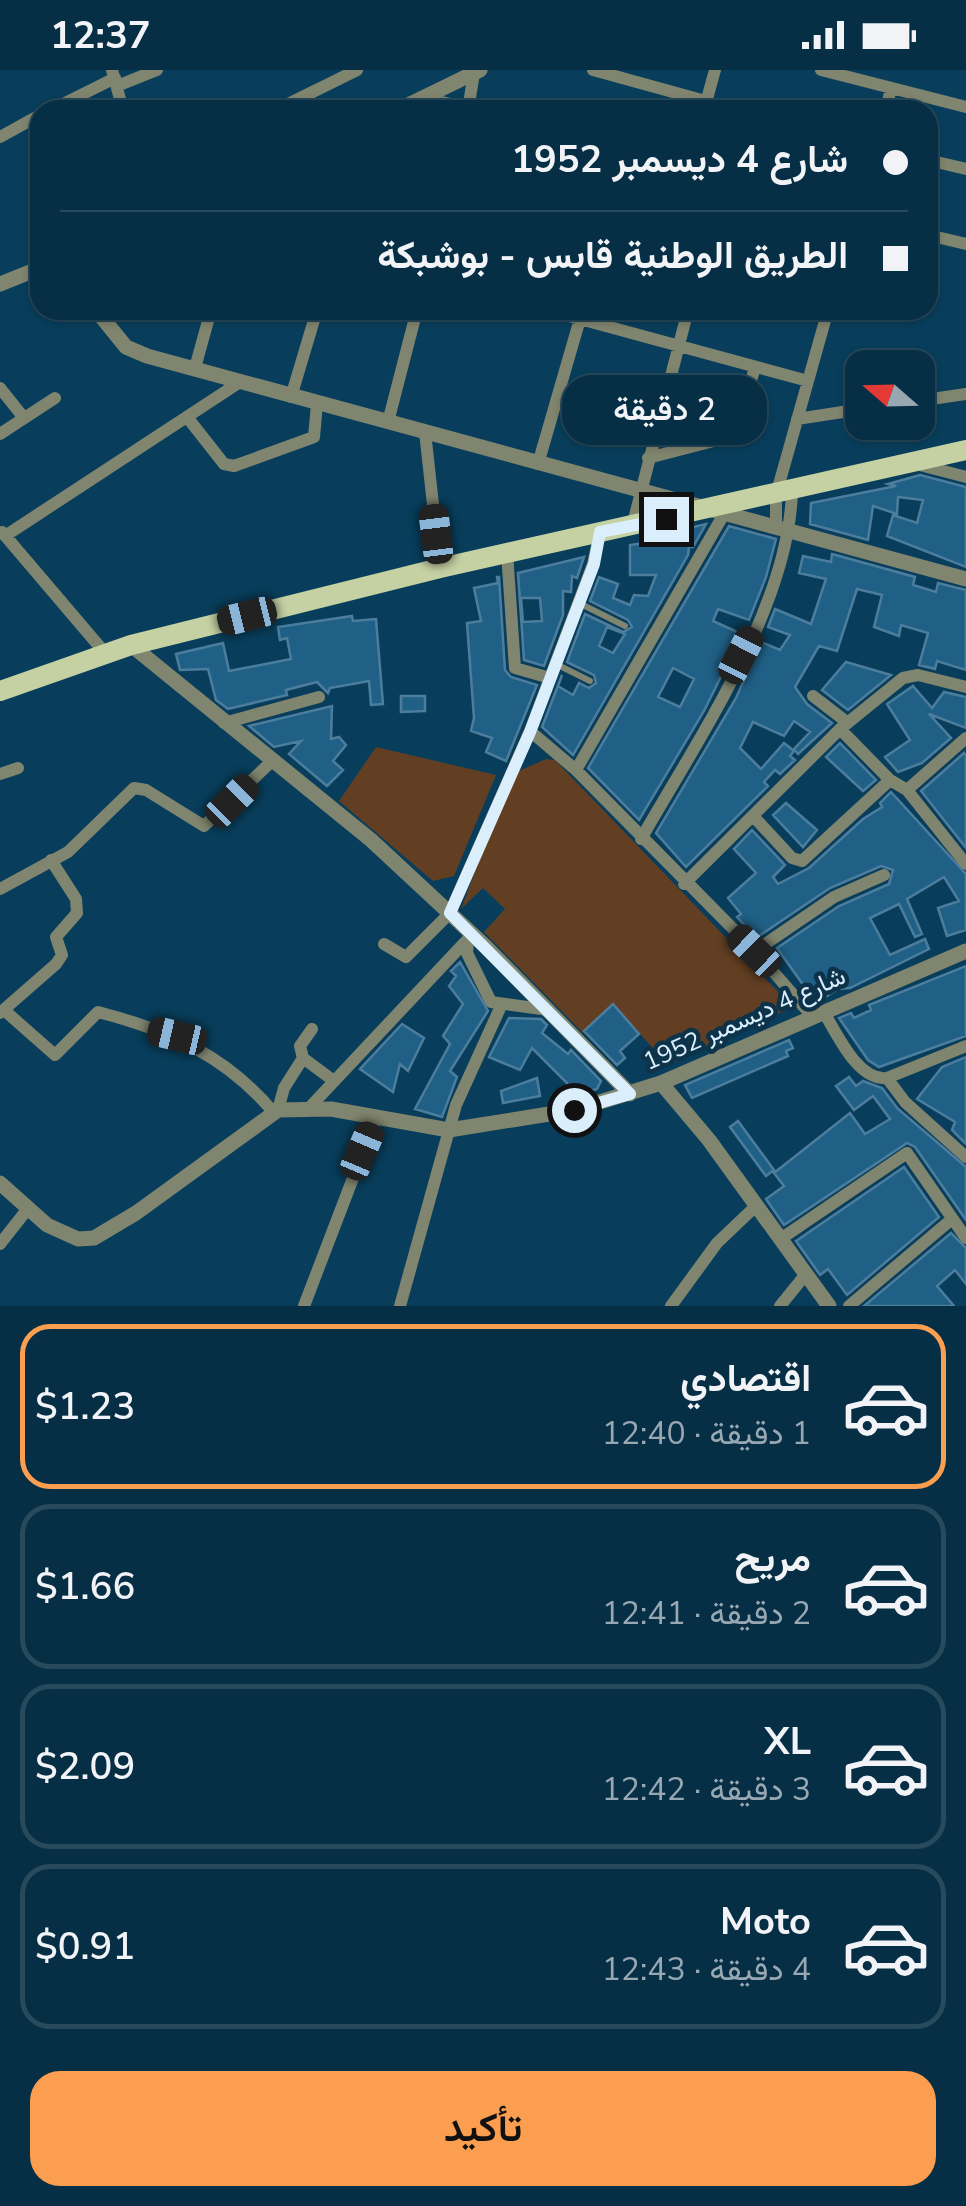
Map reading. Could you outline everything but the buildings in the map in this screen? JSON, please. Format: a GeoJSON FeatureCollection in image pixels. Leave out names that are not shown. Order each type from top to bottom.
{"type":"FeatureCollection","features":[{"type":"Feature","properties":{"kind":"main road"},"geometry":{"type":"LineString","coordinates":[[4,684],[130,645],[440,568],[714,511],[966,450]]}},
{"type":"Feature","properties":{"kind":"street"},"geometry":{"type":"LineString","coordinates":[[70,100],[114,78],[157,70]]}},
{"type":"Feature","properties":{"kind":"street"},"geometry":{"type":"LineString","coordinates":[[293,100],[337,75],[357,70]]}},
{"type":"Feature","properties":{"kind":"street"},"geometry":{"type":"LineString","coordinates":[[593,70],[687,100]]}},
{"type":"Feature","properties":{"kind":"street"},"geometry":{"type":"LineString","coordinates":[[708,100],[715,70]]}},
{"type":"Feature","properties":{"kind":"street"},"geometry":{"type":"LineString","coordinates":[[820,70],[872,76],[892,88],[966,107]]}},
{"type":"Feature","properties":{"kind":"street"},"geometry":{"type":"LineString","coordinates":[[420,100],[477,72]]}},
{"type":"Feature","properties":{"kind":"street"},"geometry":{"type":"LineString","coordinates":[[472,100],[477,72]]}},
{"type":"Feature","properties":{"kind":"street"},"geometry":{"type":"LineString","coordinates":[[889,100],[892,88]]}},
{"type":"Feature","properties":{"kind":"street"},"geometry":{"type":"LineString","coordinates":[[424,98],[433,100]]}},
{"type":"Feature","properties":{"kind":"street"},"geometry":{"type":"LineString","coordinates":[[0,137],[30,120]]}},
{"type":"Feature","properties":{"kind":"street"},"geometry":{"type":"LineString","coordinates":[[938,162],[966,169]]}},
{"type":"Feature","properties":{"kind":"street"},"geometry":{"type":"LineString","coordinates":[[938,237],[966,244]]}},
{"type":"Feature","properties":{"kind":"street"},"geometry":{"type":"LineString","coordinates":[[0,284],[30,272]]}},
{"type":"Feature","properties":{"kind":"street"},"geometry":{"type":"LineString","coordinates":[[104,320],[126,347],[240,382],[966,580]]}},
{"type":"Feature","properties":{"kind":"street"},"geometry":{"type":"LineString","coordinates":[[195,368],[208,320]]}},
{"type":"Feature","properties":{"kind":"street"},"geometry":{"type":"LineString","coordinates":[[291,397],[313,320]]}},
{"type":"Feature","properties":{"kind":"street"},"geometry":{"type":"LineString","coordinates":[[388,422],[414,320]]}},
{"type":"Feature","properties":{"kind":"street"},"geometry":{"type":"LineString","coordinates":[[538,464],[579,320]]}},
{"type":"Feature","properties":{"kind":"street"},"geometry":{"type":"LineString","coordinates":[[598,320],[678,348],[808,381]]}},
{"type":"Feature","properties":{"kind":"street"},"geometry":{"type":"LineString","coordinates":[[632,527],[638,491],[685,320]]}},
{"type":"Feature","properties":{"kind":"street"},"geometry":{"type":"LineString","coordinates":[[641,839],[755,628],[783,530],[784,493],[798,419],[825,320]]}},
{"type":"Feature","properties":{"kind":"street"},"geometry":{"type":"LineString","coordinates":[[648,458],[733,436],[755,368]]}},
{"type":"Feature","properties":{"kind":"street"},"geometry":{"type":"LineString","coordinates":[[105,653],[2,533],[240,382]]}},
{"type":"Feature","properties":{"kind":"street"},"geometry":{"type":"LineString","coordinates":[[0,388],[24,418]]}},
{"type":"Feature","properties":{"kind":"street"},"geometry":{"type":"LineString","coordinates":[[935,399],[966,394]]}},
{"type":"Feature","properties":{"kind":"street"},"geometry":{"type":"LineString","coordinates":[[0,434],[55,398]]}},
{"type":"Feature","properties":{"kind":"street"},"geometry":{"type":"LineString","coordinates":[[187,417],[224,464],[234,466],[314,437],[317,404]]}},
{"type":"Feature","properties":{"kind":"street"},"geometry":{"type":"LineString","coordinates":[[798,419],[845,412]]}},
{"type":"Feature","properties":{"kind":"street"},"geometry":{"type":"LineString","coordinates":[[424,432],[440,568]]}},
{"type":"Feature","properties":{"kind":"street"},"geometry":{"type":"LineString","coordinates":[[914,464],[966,477]]}},
{"type":"Feature","properties":{"kind":"street"},"geometry":{"type":"LineString","coordinates":[[576,770],[714,511]]}},
{"type":"Feature","properties":{"kind":"street"},"geometry":{"type":"LineString","coordinates":[[384,944],[406,957],[450,913],[530,732],[579,603],[600,532]]}},
{"type":"Feature","properties":{"kind":"street"},"geometry":{"type":"LineString","coordinates":[[508,553],[516,669],[550,678]]}},
{"type":"Feature","properties":{"kind":"street"},"geometry":{"type":"LineString","coordinates":[[130,645],[371,840],[549,1010],[630,1094]]}},
{"type":"Feature","properties":{"kind":"street"},"geometry":{"type":"LineString","coordinates":[[684,884],[844,726],[909,675],[966,687]]}},
{"type":"Feature","properties":{"kind":"street"},"geometry":{"type":"LineString","coordinates":[[813,696],[890,780],[907,790],[966,864]]}},
{"type":"Feature","properties":{"kind":"street"},"geometry":{"type":"LineString","coordinates":[[224,723],[319,697]]}},
{"type":"Feature","properties":{"kind":"street"},"geometry":{"type":"LineString","coordinates":[[530,732],[576,770],[684,884],[818,1013],[860,1066],[876,1078],[888,1078],[966,1046]]}},
{"type":"Feature","properties":{"kind":"street"},"geometry":{"type":"LineString","coordinates":[[907,790],[966,738]]}},
{"type":"Feature","properties":{"kind":"street"},"geometry":{"type":"LineString","coordinates":[[522,748],[548,744]]}},
{"type":"Feature","properties":{"kind":"street"},"geometry":{"type":"LineString","coordinates":[[0,890],[82,840],[134,788],[146,790],[204,826],[272,762]]}},
{"type":"Feature","properties":{"kind":"street"},"geometry":{"type":"LineString","coordinates":[[0,774],[18,768]]}},
{"type":"Feature","properties":{"kind":"street"},"geometry":{"type":"LineString","coordinates":[[752,816],[792,858],[802,861],[890,780]]}},
{"type":"Feature","properties":{"kind":"street"},"geometry":{"type":"LineString","coordinates":[[51,860],[78,909],[56,937],[59,960],[2,1011],[55,1054],[96,1012],[177,1036],[229,1067],[276,1112]]}},
{"type":"Feature","properties":{"kind":"street"},"geometry":{"type":"LineString","coordinates":[[754,951],[834,897],[884,875]]}},
{"type":"Feature","properties":{"kind":"street"},"geometry":{"type":"LineString","coordinates":[[470,938],[469,959],[491,1002],[549,1010]]}},
{"type":"Feature","properties":{"kind":"street"},"geometry":{"type":"LineString","coordinates":[[309,1108],[470,938]]}},
{"type":"Feature","properties":{"kind":"street","name":"شارع 4 ديسمبر 1952"},"geometry":{"type":"LineString","coordinates":[[276,1112],[309,1108],[449,1130],[574,1110],[661,1083],[966,951]]}},
{"type":"Feature","properties":{"kind":"street"},"geometry":{"type":"LineString","coordinates":[[400,1306],[449,1130],[502,1006]]}},
{"type":"Feature","properties":{"kind":"street"},"geometry":{"type":"LineString","coordinates":[[312,1029],[300,1046],[303,1058],[334,1081]]}},
{"type":"Feature","properties":{"kind":"street"},"geometry":{"type":"LineString","coordinates":[[0,1183],[26,1211],[64,1235],[94,1238],[136,1213],[276,1112],[284,1088],[303,1058]]}},
{"type":"Feature","properties":{"kind":"street"},"geometry":{"type":"LineString","coordinates":[[888,1078],[905,1102],[966,1157]]}},
{"type":"Feature","properties":{"kind":"street"},"geometry":{"type":"LineString","coordinates":[[661,1083],[782,1238],[829,1306]]}},
{"type":"Feature","properties":{"kind":"street"},"geometry":{"type":"LineString","coordinates":[[304,1306],[376,1118]]}},
{"type":"Feature","properties":{"kind":"street"},"geometry":{"type":"LineString","coordinates":[[782,1238],[905,1154],[911,1155],[966,1238]]}},
{"type":"Feature","properties":{"kind":"street"},"geometry":{"type":"LineString","coordinates":[[672,1306],[717,1243],[757,1205]]}},
{"type":"Feature","properties":{"kind":"street"},"geometry":{"type":"LineString","coordinates":[[0,1244],[26,1211]]}},
{"type":"Feature","properties":{"kind":"street"},"geometry":{"type":"LineString","coordinates":[[849,1306],[952,1219]]}},
{"type":"Feature","properties":{"kind":"street"},"geometry":{"type":"LineString","coordinates":[[780,1306],[806,1274]]}},
{"type":"Feature","properties":{"kind":"lane"},"geometry":{"type":"LineString","coordinates":[[579,603],[624,626]]}},
{"type":"Feature","properties":{"kind":"lane"},"geometry":{"type":"LineString","coordinates":[[556,664],[590,681]]}},
{"type":"Feature","properties":{"kind":"shaded area"},"geometry":{"type":"Polygon","coordinates":[[[376,747],[496,775],[454,876],[433,881],[339,801],[376,747]]]}},
{"type":"Feature","properties":{"kind":"shaded area"},"geometry":{"type":"Polygon","coordinates":[[[546,759],[555,760],[787,1001],[786,1010],[668,1065],[613,1004],[583,1033],[484,932],[505,909],[483,888],[461,909],[512,774],[546,759]]]}},
{"type":"Feature","properties":{"kind":"route"},"geometry":{"type":"LineString","coordinates":[[574,1110],[630,1094],[450,913],[530,732],[594,564],[600,532],[666,519]]}}]}
